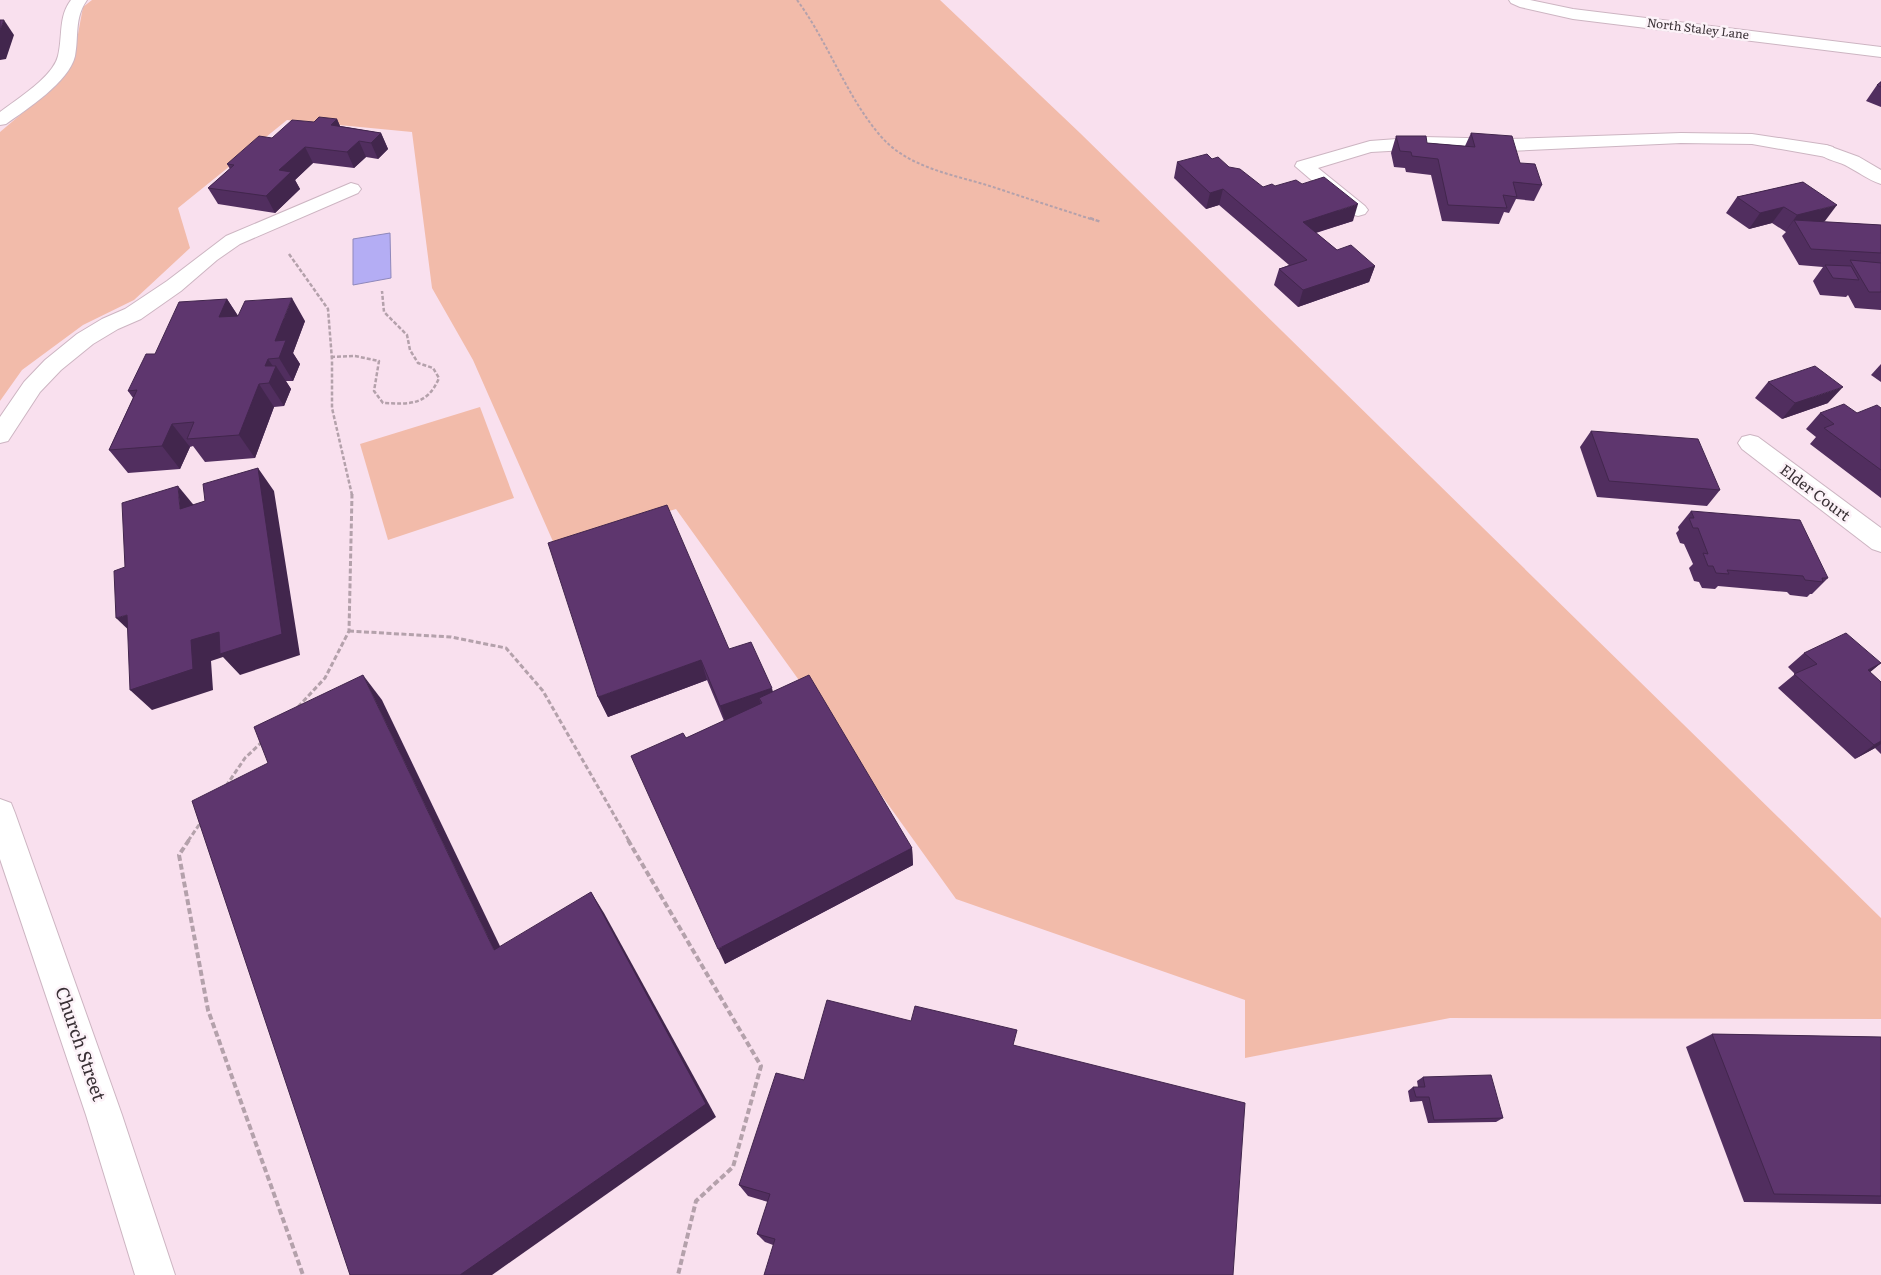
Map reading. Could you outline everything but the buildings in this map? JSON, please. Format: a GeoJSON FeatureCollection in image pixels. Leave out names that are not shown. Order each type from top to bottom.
{"type":"FeatureCollection","features":[{"type":"Feature","properties":{"kind":"street"},"geometry":{"type":"LineString","coordinates":[[0,120],[44,85],[64,62],[70,20],[74,5],[79,0]]}},
{"type":"Feature","properties":{"kind":"street","name":"North Staley Lane"},"geometry":{"type":"LineString","coordinates":[[1517,0],[1526,4],[1573,14],[1881,52]]}},
{"type":"Feature","properties":{"kind":"street"},"geometry":{"type":"LineString","coordinates":[[1358,210],[1304,166],[1370,146],[1424,143],[1508,145],[1681,138],[1752,139],[1826,151],[1852,161],[1881,178]]}},
{"type":"Feature","properties":{"kind":"street"},"geometry":{"type":"LineString","coordinates":[[0,435],[32,387],[53,365],[85,339],[110,324],[133,314],[174,286],[210,256],[233,240],[351,189]]}},
{"type":"Feature","properties":{"kind":"street","name":"Elder Court"},"geometry":{"type":"LineString","coordinates":[[1750,443],[1881,542]]}},
{"type":"Feature","properties":{"kind":"street","name":"Church Street"},"geometry":{"type":"LineString","coordinates":[[0,813],[104,1115],[155,1275]]}},
{"type":"Feature","properties":{"kind":"path"},"geometry":{"type":"LineString","coordinates":[[797,0],[810,16],[847,84],[879,134],[905,157],[933,171],[977,182],[1102,222]]}},
{"type":"Feature","properties":{"kind":"path"},"geometry":{"type":"LineString","coordinates":[[271,224],[289,254],[328,309],[332,408],[352,493],[349,631],[325,678],[292,714]]}},
{"type":"Feature","properties":{"kind":"path"},"geometry":{"type":"LineString","coordinates":[[331,357],[349,354],[366,356],[379,361],[374,392],[383,403],[409,404],[425,400],[436,387],[438,378],[433,368],[418,363],[410,350],[407,334],[384,312],[382,291]]}},
{"type":"Feature","properties":{"kind":"path"},"geometry":{"type":"LineString","coordinates":[[349,631],[451,638],[506,648],[543,691],[642,866],[761,1066],[733,1167],[696,1201],[678,1275]]}},
{"type":"Feature","properties":{"kind":"path"},"geometry":{"type":"LineString","coordinates":[[223,790],[245,758],[265,739]]}},
{"type":"Feature","properties":{"kind":"path"},"geometry":{"type":"LineString","coordinates":[[206,815],[178,856],[208,1010],[303,1275]]}},
{"type":"Feature","properties":{"kind":"shaded area"},"geometry":{"type":"Polygon","coordinates":[[[92,0],[940,0],[1080,133],[1881,918],[1881,1019],[1450,1018],[1245,1058],[1245,1000],[956,899],[676,509],[555,546],[473,360],[432,288],[412,132],[287,120],[178,208],[190,248],[134,300],[83,325],[22,370],[0,401],[0,132],[59,82],[73,61],[83,7],[92,0]]]}},
{"type":"Feature","properties":{"kind":"shaded area"},"geometry":{"type":"Polygon","coordinates":[[[390,233],[391,278],[353,285],[353,239],[390,233]]]}},
{"type":"Feature","properties":{"kind":"shaded area"},"geometry":{"type":"Polygon","coordinates":[[[480,407],[514,498],[388,540],[360,444],[480,407]]]}}]}
